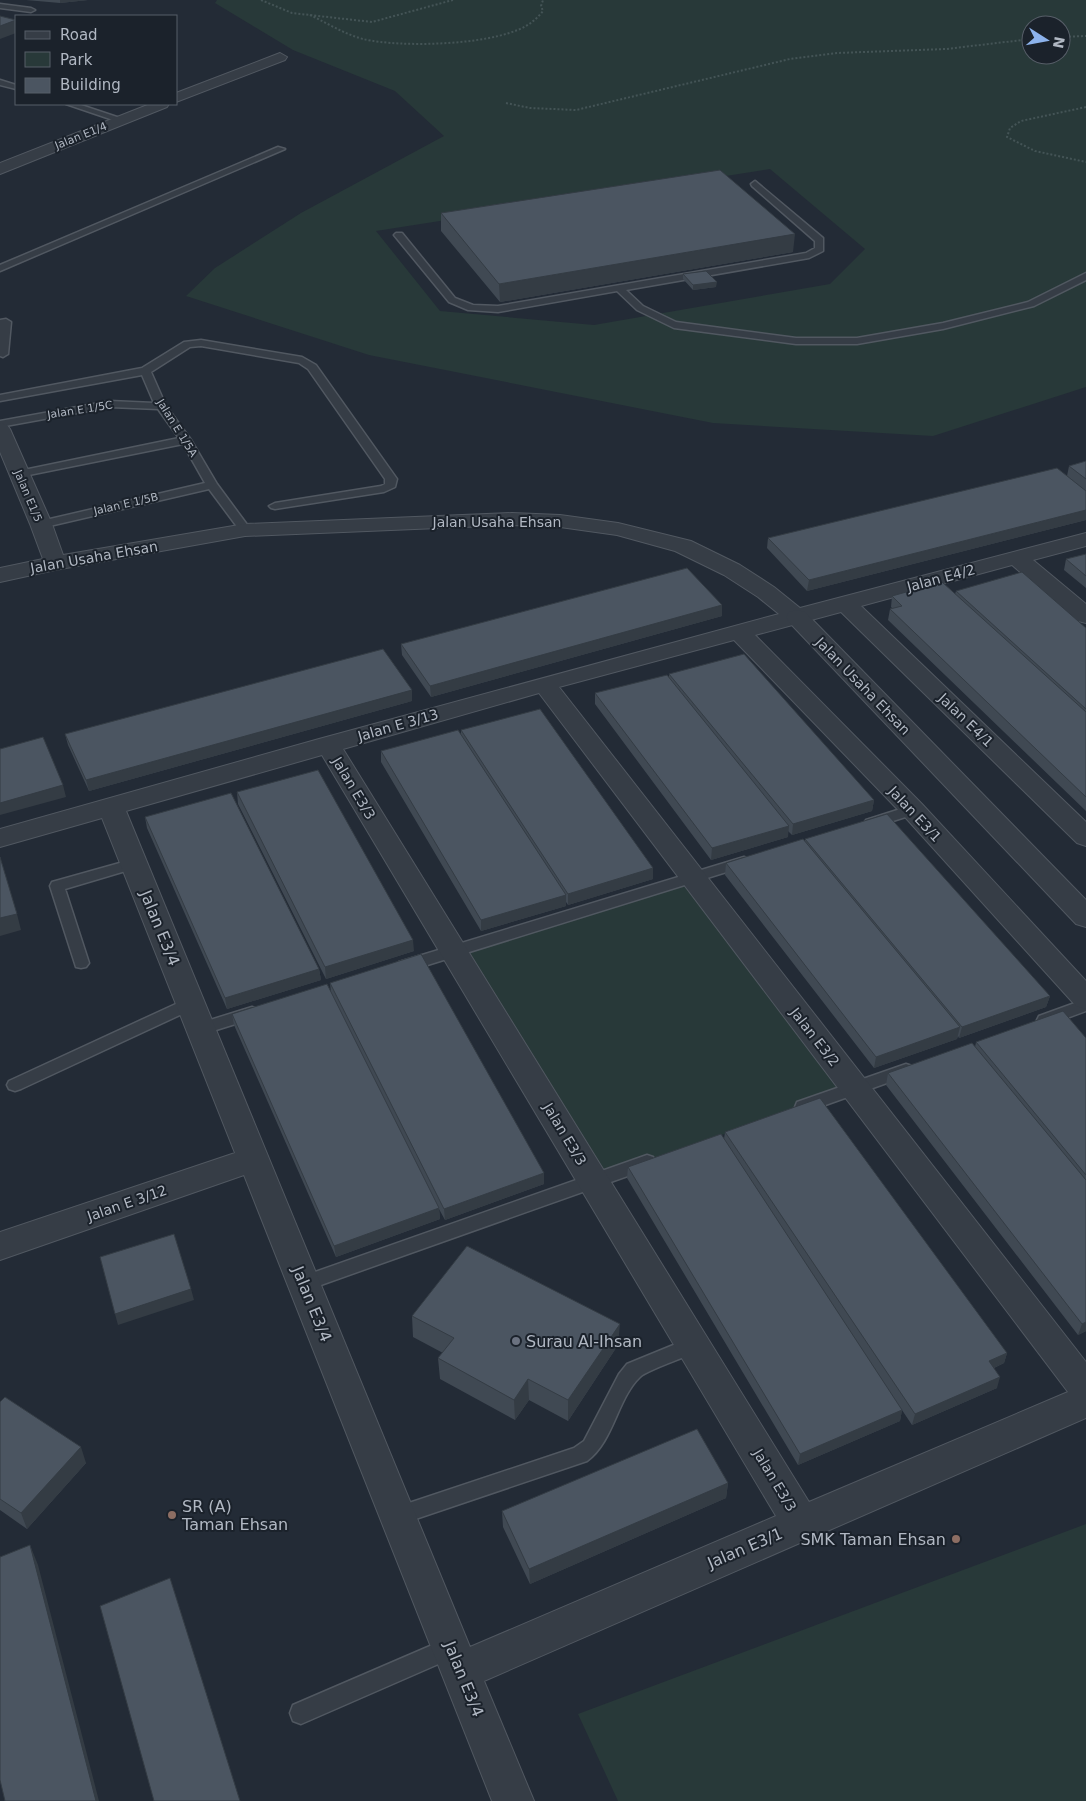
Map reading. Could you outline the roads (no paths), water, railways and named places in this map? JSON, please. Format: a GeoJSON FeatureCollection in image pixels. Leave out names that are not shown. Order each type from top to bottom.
{"type":"FeatureCollection","features":[{"type":"Feature","properties":{"kind":"street"},"geometry":{"type":"LineString","coordinates":[[178,97],[280,57]]}},
{"type":"Feature","properties":{"kind":"street","name":"Jalan E1/4"},"geometry":{"type":"LineString","coordinates":[[0,169],[160,105]]}},
{"type":"Feature","properties":{"kind":"street","name":"Jalan E1/5"},"geometry":{"type":"LineString","coordinates":[[0,429],[55,562]]}},
{"type":"Feature","properties":{"kind":"street","name":"Jalan Usaha Ehsan"},"geometry":{"type":"LineString","coordinates":[[0,574],[55,562],[245,530],[512,519],[588,524],[666,540],[708,557],[766,592],[797,617],[1086,917]]}},
{"type":"Feature","properties":{"kind":"street","name":"Jalan E4/2"},"geometry":{"type":"LineString","coordinates":[[797,617],[1086,539]]}},
{"type":"Feature","properties":{"kind":"street"},"geometry":{"type":"LineString","coordinates":[[1017,558],[1086,616]]}},
{"type":"Feature","properties":{"kind":"street","name":"Jalan E4/1"},"geometry":{"type":"LineString","coordinates":[[845,603],[1086,837]]}},
{"type":"Feature","properties":{"kind":"street","name":"Jalan E 3/13"},"geometry":{"type":"LineString","coordinates":[[0,838],[544,684],[797,617]]}},
{"type":"Feature","properties":{"kind":"street","name":"Jalan E3/1"},"geometry":{"type":"LineString","coordinates":[[740,633],[913,810],[1086,999]]}},
{"type":"Feature","properties":{"kind":"street","name":"Jalan E3/2"},"geometry":{"type":"LineString","coordinates":[[544,684],[1086,1389]]}},
{"type":"Feature","properties":{"kind":"street","name":"Jalan E3/3"},"geometry":{"type":"LineString","coordinates":[[328,744],[801,1524]]}},
{"type":"Feature","properties":{"kind":"street","name":"Jalan E3/4"},"geometry":{"type":"LineString","coordinates":[[111,807],[513,1801]]}},
{"type":"Feature","properties":{"kind":"street","name":"Jalan E 3/12"},"geometry":{"type":"LineString","coordinates":[[0,1246],[254,1159]]}},
{"type":"Feature","properties":{"kind":"street","name":"Jalan E3/1"},"geometry":{"type":"LineString","coordinates":[[456,1660],[801,1524],[1086,1401]]}},
{"type":"Feature","properties":{"kind":"lane"},"geometry":{"type":"LineString","coordinates":[[0,6],[31,10]]}},
{"type":"Feature","properties":{"kind":"lane"},"geometry":{"type":"LineString","coordinates":[[0,82],[15,87]]}},
{"type":"Feature","properties":{"kind":"lane"},"geometry":{"type":"LineString","coordinates":[[73,105],[122,120]]}},
{"type":"Feature","properties":{"kind":"lane"},"geometry":{"type":"LineString","coordinates":[[0,268],[281,149]]}},
{"type":"Feature","properties":{"kind":"lane"},"geometry":{"type":"LineString","coordinates":[[399,235],[452,300],[472,308],[498,309],[809,254],[820,249],[820,240],[755,184]]}},
{"type":"Feature","properties":{"kind":"lane"},"geometry":{"type":"LineString","coordinates":[[619,288],[640,308],[674,325],[796,341],[857,341],[943,326],[1031,304],[1086,276]]}},
{"type":"Feature","properties":{"kind":"lane"},"geometry":{"type":"LineString","coordinates":[[0,323],[6,322],[2,354]]}},
{"type":"Feature","properties":{"kind":"lane"},"geometry":{"type":"LineString","coordinates":[[0,398],[145,371],[188,344],[201,343],[302,360],[312,367],[391,479],[391,485],[384,489],[275,506]]}},
{"type":"Feature","properties":{"kind":"lane","name":"Jalan E 1/5A"},"geometry":{"type":"LineString","coordinates":[[145,371],[161,406],[186,440],[212,485],[245,530]]}},
{"type":"Feature","properties":{"kind":"lane","name":"Jalan E 1/5C"},"geometry":{"type":"LineString","coordinates":[[0,424],[110,404],[161,406]]}},
{"type":"Feature","properties":{"kind":"lane"},"geometry":{"type":"LineString","coordinates":[[19,474],[186,440]]}},
{"type":"Feature","properties":{"kind":"lane","name":"Jalan E 1/5B"},"geometry":{"type":"LineString","coordinates":[[40,524],[212,485]]}},
{"type":"Feature","properties":{"kind":"lane"},"geometry":{"type":"LineString","coordinates":[[858,827],[913,810]]}},
{"type":"Feature","properties":{"kind":"lane"},"geometry":{"type":"LineString","coordinates":[[388,971],[757,858]]}},
{"type":"Feature","properties":{"kind":"lane"},"geometry":{"type":"LineString","coordinates":[[81,963],[57,886],[134,864]]}},
{"type":"Feature","properties":{"kind":"lane"},"geometry":{"type":"LineString","coordinates":[[1030,1025],[1086,1005]]}},
{"type":"Feature","properties":{"kind":"lane"},"geometry":{"type":"LineString","coordinates":[[16,1085],[196,1016],[266,1008]]}},
{"type":"Feature","properties":{"kind":"lane"},"geometry":{"type":"LineString","coordinates":[[789,1112],[919,1065]]}},
{"type":"Feature","properties":{"kind":"lane"},"geometry":{"type":"LineString","coordinates":[[304,1284],[658,1158]]}},
{"type":"Feature","properties":{"kind":"lane"},"geometry":{"type":"LineString","coordinates":[[398,1516],[580,1455],[591,1448],[626,1380],[634,1370],[693,1345]]}},
{"type":"Feature","properties":{"kind":"lane"},"geometry":{"type":"LineString","coordinates":[[301,1713],[456,1660]]}},
{"type":"Feature","properties":{"kind":"place","name":"Surau Al-Ihsan"},"geometry":{"type":"Point","coordinates":[516,1341]}},
{"type":"Feature","properties":{"kind":"place","name":"SR (A) Taman Ehsan"},"geometry":{"type":"Point","coordinates":[172,1515]}},
{"type":"Feature","properties":{"kind":"place","name":"SMK Taman Ehsan"},"geometry":{"type":"Point","coordinates":[956,1539]}}]}
